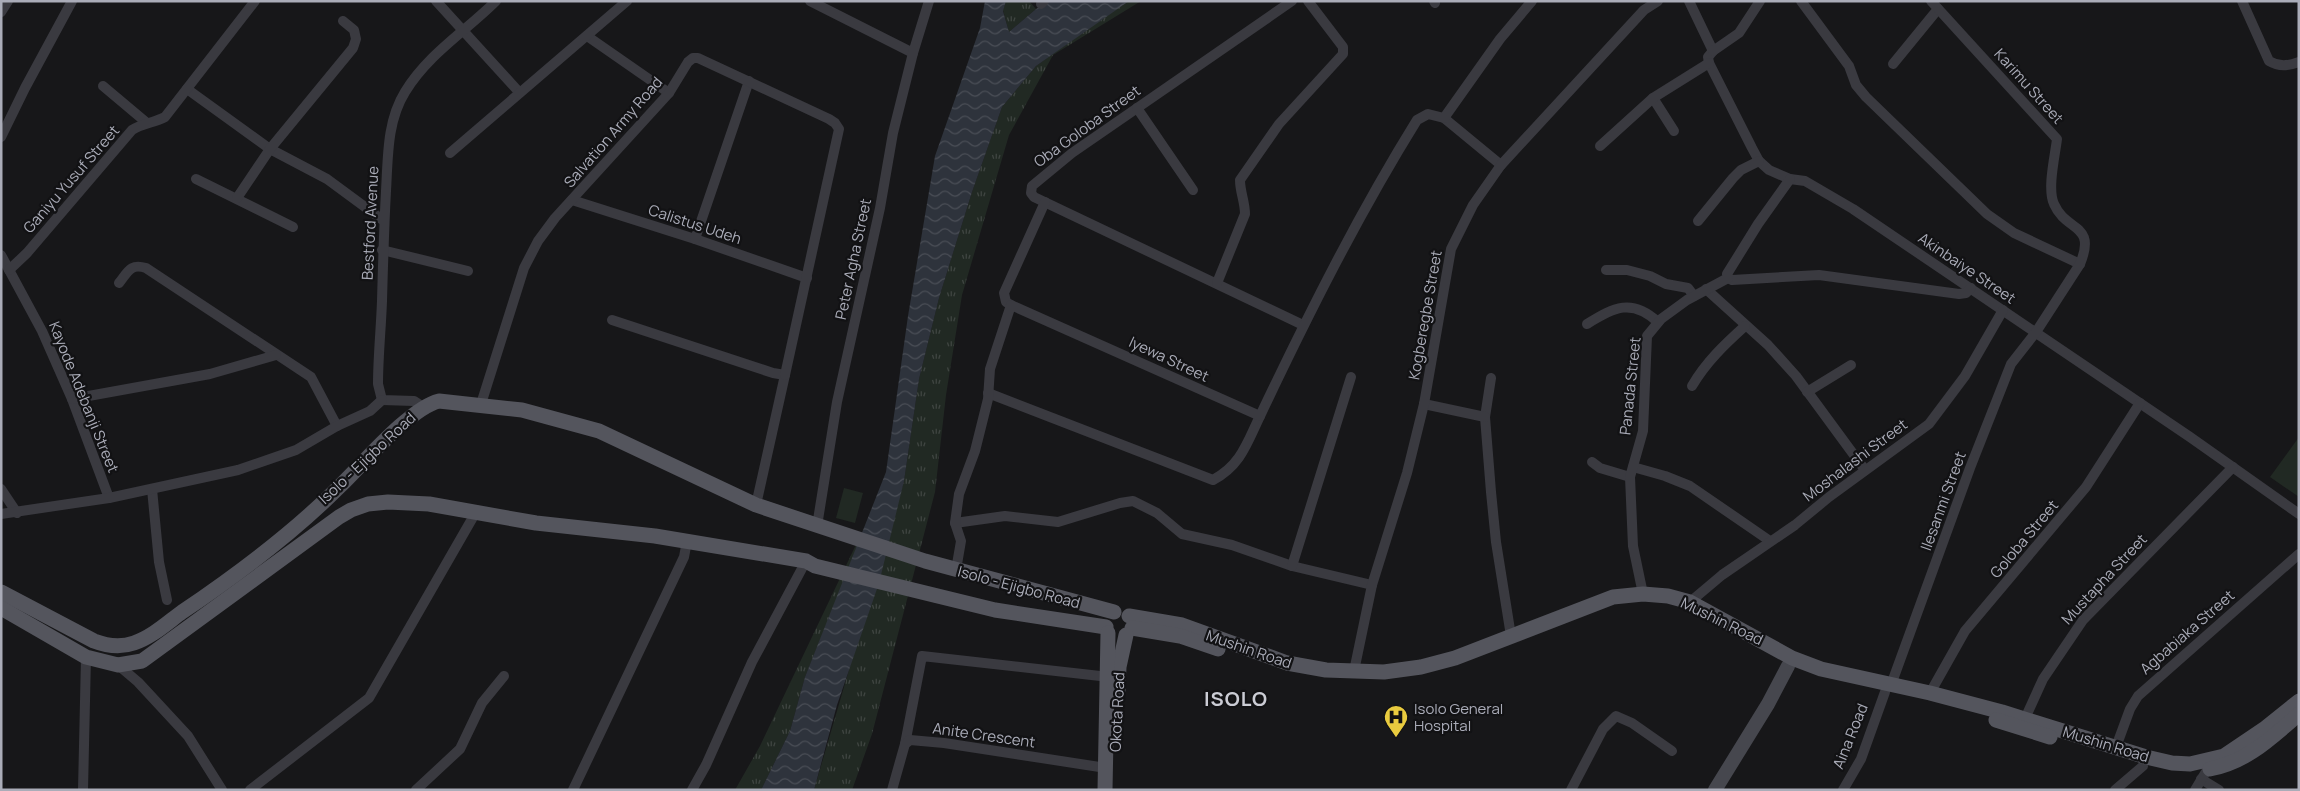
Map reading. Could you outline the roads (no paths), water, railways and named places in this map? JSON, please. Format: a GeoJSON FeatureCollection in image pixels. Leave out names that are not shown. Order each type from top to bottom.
{"type":"FeatureCollection","features":[{"type":"Feature","properties":{"kind":"main road","name":"Isolo - Ejigbo Road"},"geometry":{"type":"LineString","coordinates":[[1,592],[94,641],[120,646],[134,643],[148,636],[204,597],[276,542],[327,498],[415,412],[439,401],[482,404],[551,416],[599,431],[756,505],[925,561],[1114,612]]}},
{"type":"Feature","properties":{"kind":"main road"},"geometry":{"type":"LineString","coordinates":[[327,498],[339,517]]}},
{"type":"Feature","properties":{"kind":"main road","name":"Isolo - Ejigbo Road"},"geometry":{"type":"LineString","coordinates":[[1,608],[86,657],[118,665],[142,661],[339,517],[368,504],[388,502],[429,504],[536,523],[646,535],[811,564],[995,610],[1107,630]]}},
{"type":"Feature","properties":{"kind":"main road","name":"Mushin Road"},"geometry":{"type":"LineString","coordinates":[[1129,626],[1182,625],[1287,663],[1326,670],[1384,672],[1421,667],[1482,649],[1613,597],[1643,594],[1668,596],[1690,602],[1792,658],[1822,669],[1929,702],[2116,747],[2172,763],[2190,764],[2224,756],[2264,729],[2299,701]]}},
{"type":"Feature","properties":{"kind":"main road","name":"Mushin Road"},"geometry":{"type":"LineString","coordinates":[[1129,626],[1180,636],[1251,661],[1325,680],[1385,679],[1438,672],[1456,667],[1590,613],[1630,602],[1646,602],[1687,611],[1788,666],[1819,677],[1888,689],[1930,693],[2143,766],[2171,772],[2204,774],[2227,766],[2256,751],[2299,714]]}},
{"type":"Feature","properties":{"kind":"main road"},"geometry":{"type":"LineString","coordinates":[[1104,790],[1109,677],[1106,620],[1114,612],[1122,611],[1129,626],[1119,637],[1107,630]]}},
{"type":"Feature","properties":{"kind":"main road","name":"Okota Road"},"geometry":{"type":"LineString","coordinates":[[1113,790],[1119,666],[1129,626]]}},
{"type":"Feature","properties":{"kind":"street"},"geometry":{"type":"LineString","coordinates":[[1,12],[8,1]]}},
{"type":"Feature","properties":{"kind":"street"},"geometry":{"type":"LineString","coordinates":[[1,137],[72,1]]}},
{"type":"Feature","properties":{"kind":"street","name":"Ganiyu Yusuf Street"},"geometry":{"type":"LineString","coordinates":[[9,270],[27,253],[132,130],[165,117],[255,1]]}},
{"type":"Feature","properties":{"kind":"street"},"geometry":{"type":"LineString","coordinates":[[436,1],[519,92]]}},
{"type":"Feature","properties":{"kind":"street","name":"Bestford Avenue"},"geometry":{"type":"LineString","coordinates":[[382,400],[378,384],[382,250],[388,149],[398,105],[406,89],[436,54],[462,31],[476,22],[496,1]]}},
{"type":"Feature","properties":{"kind":"street"},"geometry":{"type":"LineString","coordinates":[[450,153],[627,1]]}},
{"type":"Feature","properties":{"kind":"street"},"geometry":{"type":"LineString","coordinates":[[810,1],[913,53]]}},
{"type":"Feature","properties":{"kind":"street","name":"Peter Agha Street"},"geometry":{"type":"LineString","coordinates":[[822,527],[837,402],[878,218],[893,133],[913,53],[929,1]]}},
{"type":"Feature","properties":{"kind":"street","name":"Oba Goloba Street"},"geometry":{"type":"LineString","coordinates":[[1292,1],[1072,153],[1032,186],[1031,193],[1045,202],[1303,325]]}},
{"type":"Feature","properties":{"kind":"street"},"geometry":{"type":"LineString","coordinates":[[1217,283],[1245,214],[1245,203],[1240,191],[1240,180],[1279,124],[1342,54],[1342,47],[1308,1]]}},
{"type":"Feature","properties":{"kind":"street"},"geometry":{"type":"LineString","coordinates":[[1444,118],[1500,39],[1532,1]]}},
{"type":"Feature","properties":{"kind":"street","name":"Kogberegbe Street"},"geometry":{"type":"LineString","coordinates":[[1354,672],[1372,585],[1407,473],[1424,404],[1451,249],[1473,205],[1501,165],[1644,10],[1658,1]]}},
{"type":"Feature","properties":{"kind":"street"},"geometry":{"type":"LineString","coordinates":[[1689,1],[1713,51]]}},
{"type":"Feature","properties":{"kind":"street"},"geometry":{"type":"LineString","coordinates":[[1600,146],[1652,98],[1709,63],[1708,56],[1739,33],[1760,1]]}},
{"type":"Feature","properties":{"kind":"street"},"geometry":{"type":"LineString","coordinates":[[1801,1],[1849,66],[1856,85],[1987,214],[2014,233],[2080,264]]}},
{"type":"Feature","properties":{"kind":"street"},"geometry":{"type":"LineString","coordinates":[[2242,1],[2270,61],[2276,65],[2299,62]]}},
{"type":"Feature","properties":{"kind":"street"},"geometry":{"type":"LineString","coordinates":[[1893,64],[1934,5]]}},
{"type":"Feature","properties":{"kind":"street","name":"Karimu Street"},"geometry":{"type":"LineString","coordinates":[[1934,5],[2057,139],[2051,188],[2053,204],[2064,218],[2081,232],[2086,240],[2085,252],[2080,264],[2036,332]]}},
{"type":"Feature","properties":{"kind":"street"},"geometry":{"type":"LineString","coordinates":[[237,198],[270,149],[353,48],[356,39],[354,30],[343,21]]}},
{"type":"Feature","properties":{"kind":"street"},"geometry":{"type":"LineString","coordinates":[[587,36],[669,93]]}},
{"type":"Feature","properties":{"kind":"street","name":"Salvation Army Road"},"geometry":{"type":"LineString","coordinates":[[482,404],[524,268],[538,241],[555,218],[669,93],[693,58],[698,58],[829,119],[839,129],[806,278]]}},
{"type":"Feature","properties":{"kind":"street","name":"Akinbaiye Street"},"geometry":{"type":"LineString","coordinates":[[1709,63],[1759,161],[1769,170],[1790,179],[1805,181],[1827,192],[2036,332],[2299,514]]}},
{"type":"Feature","properties":{"kind":"street"},"geometry":{"type":"LineString","coordinates":[[695,238],[748,81]]}},
{"type":"Feature","properties":{"kind":"street"},"geometry":{"type":"LineString","coordinates":[[103,86],[147,123]]}},
{"type":"Feature","properties":{"kind":"street"},"geometry":{"type":"LineString","coordinates":[[187,89],[270,149],[327,179],[384,221]]}},
{"type":"Feature","properties":{"kind":"street"},"geometry":{"type":"LineString","coordinates":[[1652,98],[1674,131]]}},
{"type":"Feature","properties":{"kind":"street"},"geometry":{"type":"LineString","coordinates":[[1137,108],[1193,190]]}},
{"type":"Feature","properties":{"kind":"street"},"geometry":{"type":"LineString","coordinates":[[988,393],[1213,480],[1223,474],[1240,458],[1303,325],[1383,176],[1418,120],[1428,114],[1444,118],[1501,165]]}},
{"type":"Feature","properties":{"kind":"street"},"geometry":{"type":"LineString","coordinates":[[1698,220],[1732,178],[1759,161]]}},
{"type":"Feature","properties":{"kind":"street"},"geometry":{"type":"LineString","coordinates":[[196,179],[293,227]]}},
{"type":"Feature","properties":{"kind":"street"},"geometry":{"type":"LineString","coordinates":[[1790,179],[1758,224],[1728,274],[1728,278],[1732,280],[1819,274],[1959,294],[1971,288]]}},
{"type":"Feature","properties":{"kind":"street","name":"Calistus Udeh"},"geometry":{"type":"LineString","coordinates":[[572,200],[695,238],[806,278]]}},
{"type":"Feature","properties":{"kind":"street"},"geometry":{"type":"LineString","coordinates":[[956,570],[960,541],[955,523],[959,494],[975,451],[988,393],[990,369],[1011,305],[1006,302],[1004,293],[1045,202]]}},
{"type":"Feature","properties":{"kind":"street"},"geometry":{"type":"LineString","coordinates":[[382,250],[468,270]]}},
{"type":"Feature","properties":{"kind":"street","name":"Kayode Adebanji Street"},"geometry":{"type":"LineString","coordinates":[[1,255],[42,331],[72,399],[109,498]]}},
{"type":"Feature","properties":{"kind":"street"},"geometry":{"type":"LineString","coordinates":[[119,283],[133,266],[146,268],[306,373],[315,381],[337,426]]}},
{"type":"Feature","properties":{"kind":"street"},"geometry":{"type":"LineString","coordinates":[[1606,270],[1627,270],[1650,276],[1666,284],[1688,288],[1694,296]]}},
{"type":"Feature","properties":{"kind":"street"},"geometry":{"type":"LineString","coordinates":[[756,505],[806,278]]}},
{"type":"Feature","properties":{"kind":"street","name":"Panada Street"},"geometry":{"type":"LineString","coordinates":[[1643,594],[1633,546],[1631,472],[1643,430],[1646,344],[1648,336],[1658,322],[1694,296],[1728,278]]}},
{"type":"Feature","properties":{"kind":"street"},"geometry":{"type":"LineString","coordinates":[[1706,289],[1768,345],[1807,392],[1865,470]]}},
{"type":"Feature","properties":{"kind":"street","name":"Iyewa Street"},"geometry":{"type":"LineString","coordinates":[[1011,305],[1260,416]]}},
{"type":"Feature","properties":{"kind":"street"},"geometry":{"type":"LineString","coordinates":[[1587,324],[1600,316],[1624,306],[1643,310],[1658,322]]}},
{"type":"Feature","properties":{"kind":"street","name":"Moshalashi Street"},"geometry":{"type":"LineString","coordinates":[[1690,602],[1929,424],[1965,376],[2002,310]]}},
{"type":"Feature","properties":{"kind":"street"},"geometry":{"type":"LineString","coordinates":[[612,320],[773,374],[785,375]]}},
{"type":"Feature","properties":{"kind":"street"},"geometry":{"type":"LineString","coordinates":[[1692,386],[1702,368],[1723,345],[1745,326]]}},
{"type":"Feature","properties":{"kind":"street","name":"Ilesanmi Street"},"geometry":{"type":"LineString","coordinates":[[1888,689],[1898,670],[1970,468],[2012,364],[2036,332]]}},
{"type":"Feature","properties":{"kind":"street"},"geometry":{"type":"LineString","coordinates":[[72,399],[210,374],[276,355]]}},
{"type":"Feature","properties":{"kind":"street"},"geometry":{"type":"LineString","coordinates":[[1807,392],[1851,365]]}},
{"type":"Feature","properties":{"kind":"street"},"geometry":{"type":"LineString","coordinates":[[1292,566],[1350,377]]}},
{"type":"Feature","properties":{"kind":"street"},"geometry":{"type":"LineString","coordinates":[[1491,378],[1485,417],[1496,542],[1511,636]]}},
{"type":"Feature","properties":{"kind":"street"},"geometry":{"type":"LineString","coordinates":[[1,514],[109,498],[229,472],[265,462],[296,450],[337,426],[370,411],[382,400],[414,401],[423,408]]}},
{"type":"Feature","properties":{"kind":"street","name":"Goloba Street"},"geometry":{"type":"LineString","coordinates":[[1930,693],[1965,630],[2086,487],[2140,403]]}},
{"type":"Feature","properties":{"kind":"street"},"geometry":{"type":"LineString","coordinates":[[1424,404],[1485,417]]}},
{"type":"Feature","properties":{"kind":"street"},"geometry":{"type":"LineString","coordinates":[[1592,462],[1600,468],[1666,476],[1690,486],[1770,542]]}},
{"type":"Feature","properties":{"kind":"street","name":"Mustapha Street"},"geometry":{"type":"LineString","coordinates":[[2023,724],[2044,679],[2082,620],[2233,467]]}},
{"type":"Feature","properties":{"kind":"street"},"geometry":{"type":"LineString","coordinates":[[1,489],[17,513]]}},
{"type":"Feature","properties":{"kind":"street"},"geometry":{"type":"LineString","coordinates":[[152,489],[158,562],[168,600]]}},
{"type":"Feature","properties":{"kind":"street"},"geometry":{"type":"LineString","coordinates":[[955,523],[1005,516],[1058,522],[1120,503],[1133,501],[1157,513],[1182,534],[1232,545],[1292,566],[1372,585]]}},
{"type":"Feature","properties":{"kind":"street"},"geometry":{"type":"LineString","coordinates":[[250,790],[369,698],[476,512]]}},
{"type":"Feature","properties":{"kind":"street"},"geometry":{"type":"LineString","coordinates":[[573,790],[684,557],[687,542]]}},
{"type":"Feature","properties":{"kind":"street","name":"Agbabiaka Street"},"geometry":{"type":"LineString","coordinates":[[2116,747],[2130,709],[2138,696],[2299,554]]}},
{"type":"Feature","properties":{"kind":"street"},"geometry":{"type":"LineString","coordinates":[[692,790],[706,765],[752,662],[811,564]]}},
{"type":"Feature","properties":{"kind":"street"},"geometry":{"type":"LineString","coordinates":[[892,790],[905,744],[922,656],[1109,677]]}},
{"type":"Feature","properties":{"kind":"street"},"geometry":{"type":"LineString","coordinates":[[83,790],[86,657]]}},
{"type":"Feature","properties":{"kind":"street"},"geometry":{"type":"LineString","coordinates":[[118,665],[138,682],[188,736],[222,790]]}},
{"type":"Feature","properties":{"kind":"street"},"geometry":{"type":"LineString","coordinates":[[1715,790],[1768,704],[1788,666]]}},
{"type":"Feature","properties":{"kind":"street"},"geometry":{"type":"LineString","coordinates":[[416,790],[460,749],[482,703],[504,676]]}},
{"type":"Feature","properties":{"kind":"street","name":"Aina Road"},"geometry":{"type":"LineString","coordinates":[[1843,790],[1861,759],[1888,689]]}},
{"type":"Feature","properties":{"kind":"street"},"geometry":{"type":"LineString","coordinates":[[1571,790],[1603,729],[1613,717],[1621,717],[1672,752]]}},
{"type":"Feature","properties":{"kind":"street","name":"Anite Crescent"},"geometry":{"type":"LineString","coordinates":[[905,744],[910,740],[944,743],[1106,768]]}},
{"type":"Feature","properties":{"kind":"street"},"geometry":{"type":"LineString","coordinates":[[2115,790],[2143,766]]}},
{"type":"Feature","properties":{"kind":"street"},"geometry":{"type":"LineString","coordinates":[[2195,790],[2204,774],[2219,790]]}},
{"type":"Feature","properties":{"kind":"water"},"geometry":{"type":"Polygon","coordinates":[[[985,1],[1006,1],[1003,11],[1009,32],[1036,9],[1050,1],[1129,1],[1036,66],[1002,107],[972,192],[939,298],[919,379],[904,481],[879,583],[837,705],[814,790],[761,790],[790,731],[805,677],[886,472],[908,316],[935,156],[980,28],[985,1]]]}},
{"type":"Feature","properties":{"kind":"place","name":"Isolo General Hospital"},"geometry":{"type":"Point","coordinates":[1396,738]}},
{"type":"Feature","properties":{"kind":"district","name":"ISOLO"},"geometry":{"type":"Point","coordinates":[1236,698]}}]}
